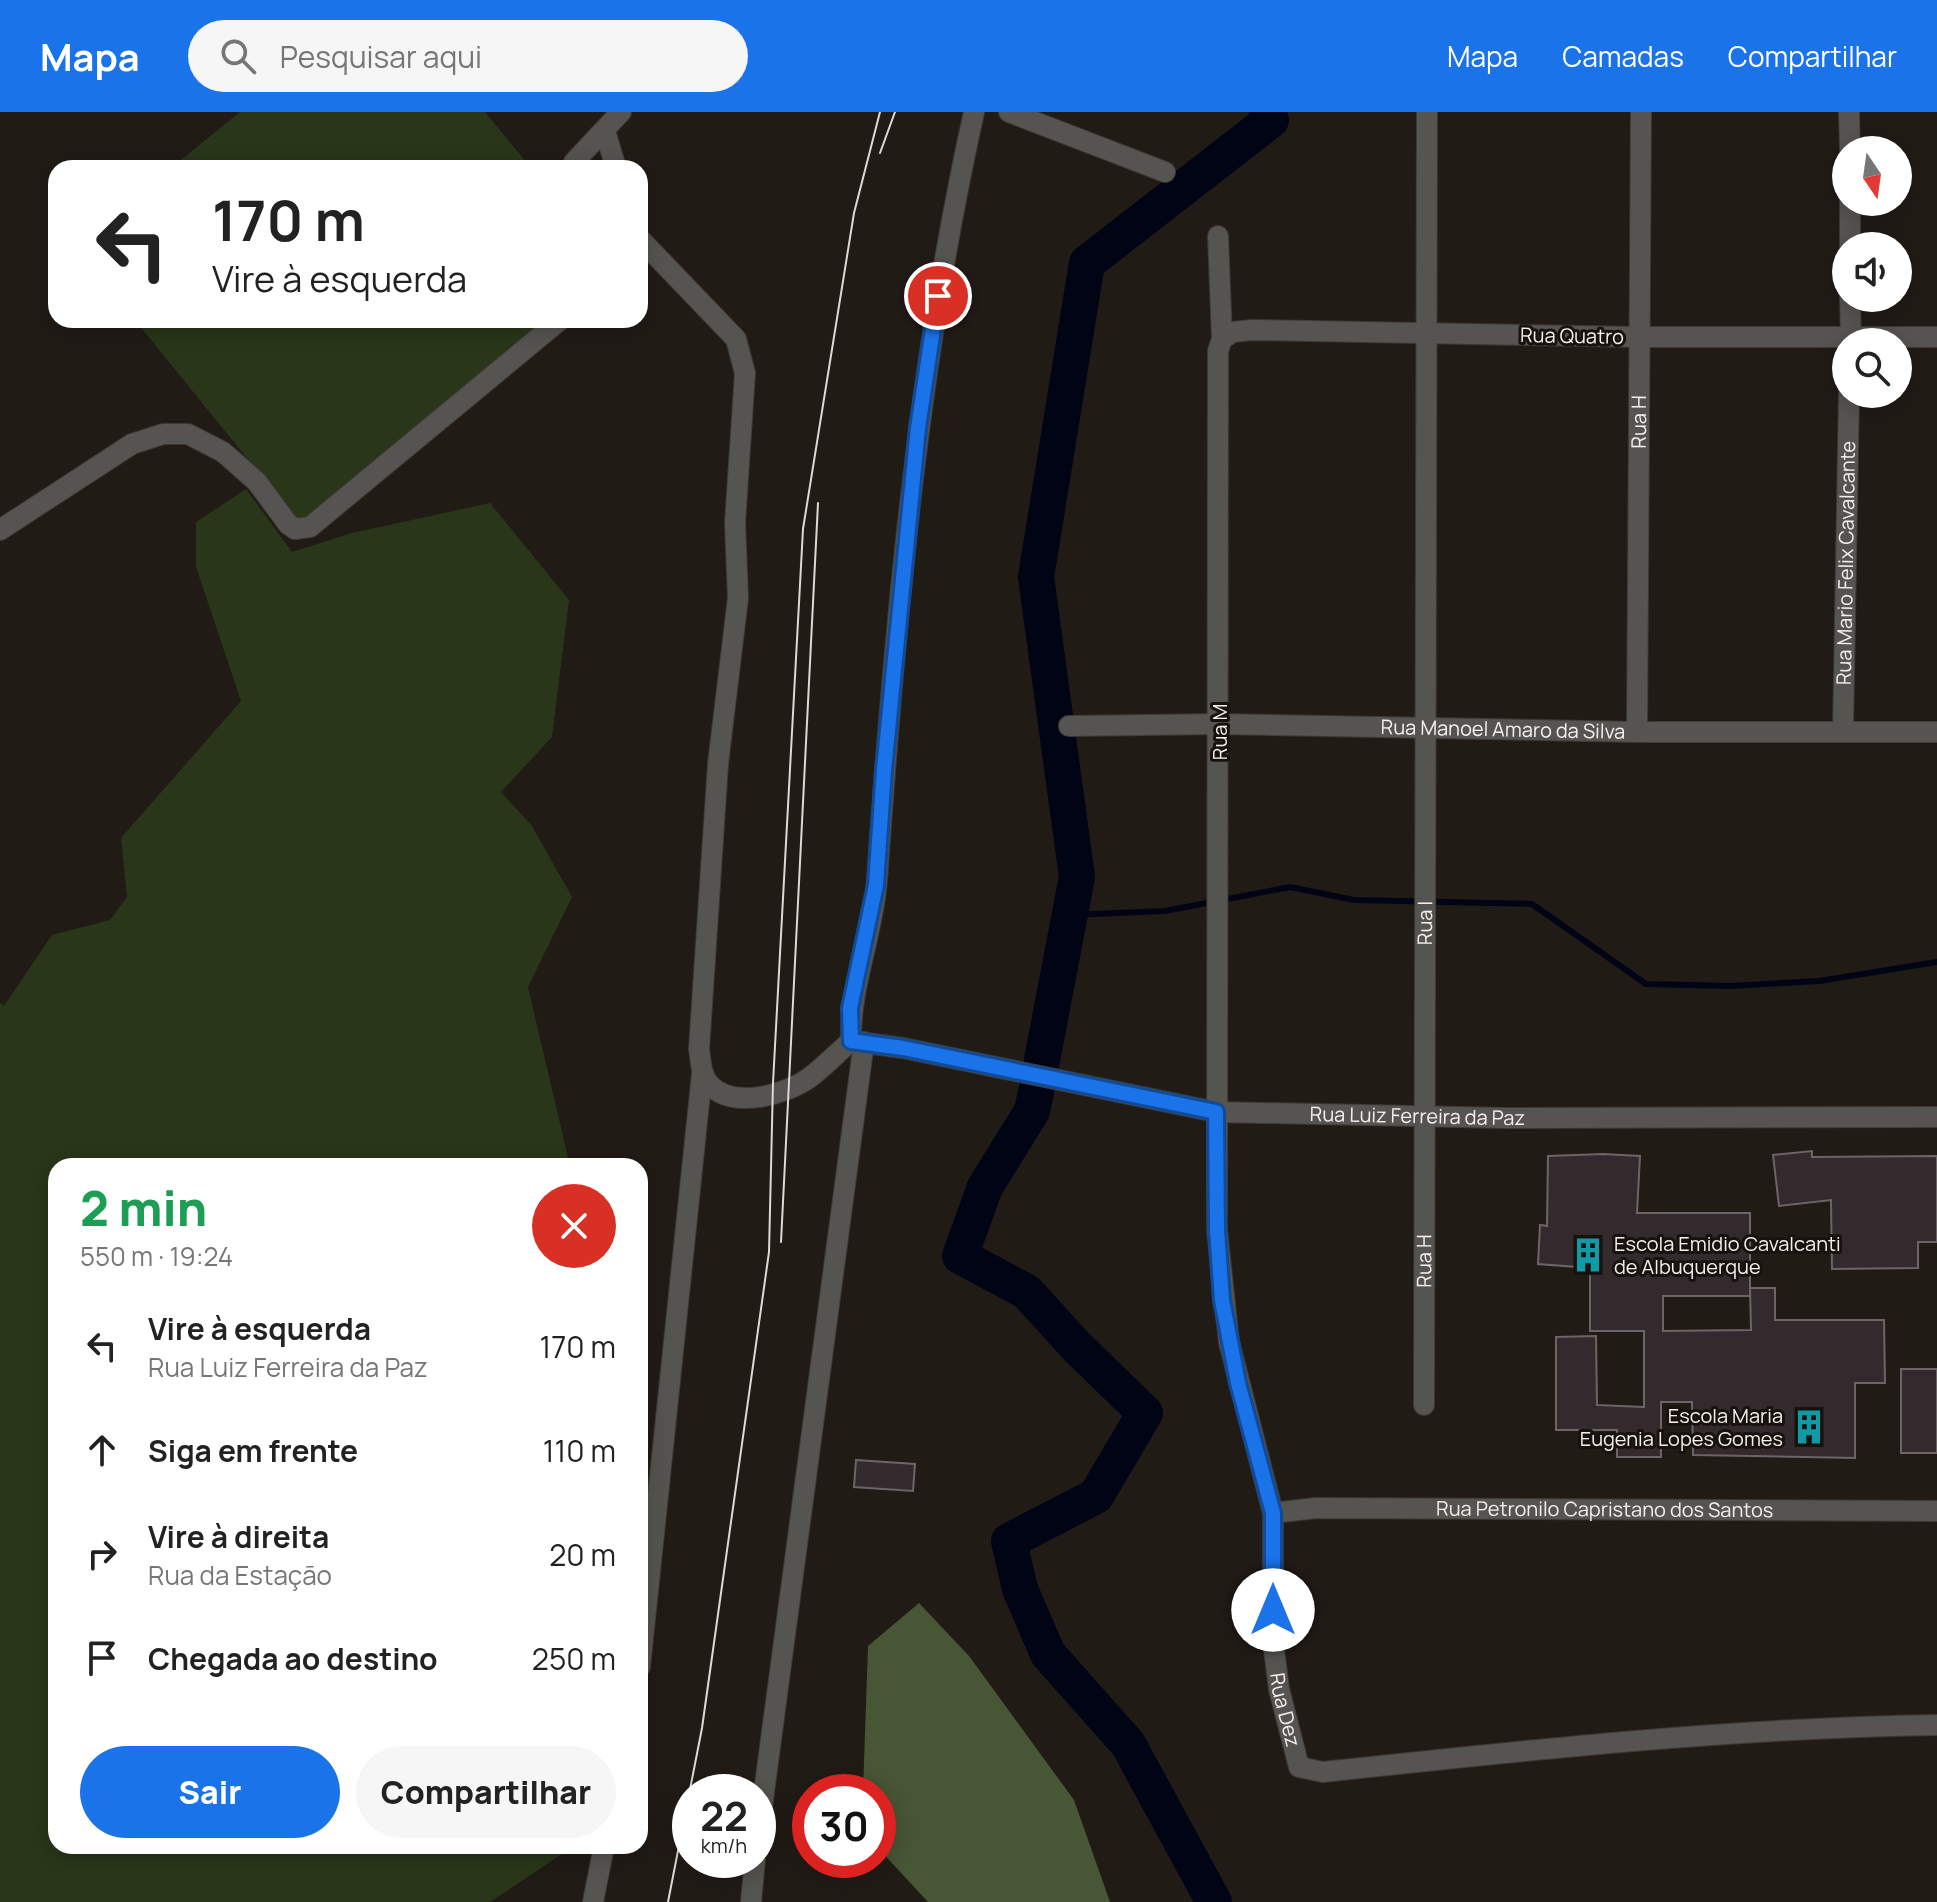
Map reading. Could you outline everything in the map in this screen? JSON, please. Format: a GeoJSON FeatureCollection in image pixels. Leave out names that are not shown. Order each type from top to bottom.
{"type":"FeatureCollection","features":[{"type":"Feature","properties":{"kind":"street"},"geometry":{"type":"LineString","coordinates":[[578,160],[621,112]]}},
{"type":"Feature","properties":{"kind":"street"},"geometry":{"type":"LineString","coordinates":[[766,1774],[858,1042],[850,1008],[876,885],[885,754],[924,373],[953,208],[974,112]]}},
{"type":"Feature","properties":{"kind":"street"},"geometry":{"type":"LineString","coordinates":[[1009,112],[1165,172]]}},
{"type":"Feature","properties":{"kind":"street","name":"Rua I"},"geometry":{"type":"LineString","coordinates":[[1426,1116],[1427,112]]}},
{"type":"Feature","properties":{"kind":"street","name":"Rua H"},"geometry":{"type":"LineString","coordinates":[[1637,732],[1636,337],[1641,112]]}},
{"type":"Feature","properties":{"kind":"street"},"geometry":{"type":"LineString","coordinates":[[1849,112],[1850,136]]}},
{"type":"Feature","properties":{"kind":"street"},"geometry":{"type":"LineString","coordinates":[[605,131],[614,160]]}},
{"type":"Feature","properties":{"kind":"street","name":"Rua M"},"geometry":{"type":"LineString","coordinates":[[1216,1112],[1220,724],[1218,236]]}},
{"type":"Feature","properties":{"kind":"street"},"geometry":{"type":"LineString","coordinates":[[648,253],[736,339],[745,373],[735,523],[738,598],[705,923],[699,1049],[702,1074],[648,1590]]}},
{"type":"Feature","properties":{"kind":"street"},"geometry":{"type":"LineString","coordinates":[[0,530],[132,444],[163,434],[188,434],[205,440],[257,482],[288,524],[295,529],[310,527],[550,328]]}},
{"type":"Feature","properties":{"kind":"street","name":"Rua Quatro"},"geometry":{"type":"LineString","coordinates":[[1220,345],[1233,332],[1252,330],[1832,339]]}},
{"type":"Feature","properties":{"kind":"street","name":"Rua Quatro"},"geometry":{"type":"LineString","coordinates":[[1912,338],[1937,337]]}},
{"type":"Feature","properties":{"kind":"street","name":"Rua Mario Felix Cavalcante"},"geometry":{"type":"LineString","coordinates":[[1843,731],[1849,408]]}},
{"type":"Feature","properties":{"kind":"street","name":"Rua Manoel Amaro da Silva"},"geometry":{"type":"LineString","coordinates":[[1069,726],[1220,724],[1425,730],[1937,732]]}},
{"type":"Feature","properties":{"kind":"street"},"geometry":{"type":"LineString","coordinates":[[702,1074],[710,1086],[724,1095],[773,1094],[807,1079],[858,1042]]}},
{"type":"Feature","properties":{"kind":"street","name":"Rua Luiz Ferreira da Paz"},"geometry":{"type":"LineString","coordinates":[[858,1042],[903,1048],[1216,1112],[1426,1116],[1937,1117]]}},
{"type":"Feature","properties":{"kind":"street","name":"Rua Dez"},"geometry":{"type":"LineString","coordinates":[[1216,1112],[1217,1230],[1222,1300],[1238,1383],[1273,1513],[1273,1642],[1279,1689],[1299,1767],[1307,1771],[1642,1738],[1834,1727],[1937,1725]]}},
{"type":"Feature","properties":{"kind":"street","name":"Rua H"},"geometry":{"type":"LineString","coordinates":[[1424,1405],[1426,1116]]}},
{"type":"Feature","properties":{"kind":"street","name":"Rua Petronilo Capristano dos Santos"},"geometry":{"type":"LineString","coordinates":[[1273,1513],[1316,1508],[1937,1511]]}},
{"type":"Feature","properties":{"kind":"street"},"geometry":{"type":"LineString","coordinates":[[593,1902],[602,1854]]}},
{"type":"Feature","properties":{"kind":"street"},"geometry":{"type":"LineString","coordinates":[[751,1902],[753,1878]]}},
{"type":"Feature","properties":{"kind":"green space"},"geometry":{"type":"Polygon","coordinates":[[[240,112],[485,112],[524,160],[181,160],[240,112]]]}},
{"type":"Feature","properties":{"kind":"green space"},"geometry":{"type":"Polygon","coordinates":[[[141,328],[540,328],[301,525],[141,328]]]}},
{"type":"Feature","properties":{"kind":"green space"},"geometry":{"type":"Polygon","coordinates":[[[246,489],[292,552],[352,533],[490,503],[569,600],[552,737],[501,792],[532,826],[572,897],[528,987],[568,1158],[48,1158],[48,1854],[562,1854],[490,1902],[0,1902],[0,1003],[4,1006],[52,935],[110,920],[127,897],[121,838],[241,701],[196,567],[196,522],[246,489]]]}},
{"type":"Feature","properties":{"kind":"green space"},"geometry":{"type":"Polygon","coordinates":[[[919,1603],[969,1656],[1074,1800],[1110,1902],[928,1902],[896,1867],[896,1774],[864,1774],[868,1646],[919,1603]]]}},
{"type":"Feature","properties":{"kind":"building"},"geometry":{"type":"Polygon","coordinates":[[[1812,1151],[1812,1157],[1937,1156],[1937,1242],[1918,1242],[1918,1268],[1832,1269],[1831,1200],[1779,1206],[1773,1155],[1812,1151]]]}},
{"type":"Feature","properties":{"kind":"building"},"geometry":{"type":"Polygon","coordinates":[[[1548,1156],[1640,1156],[1637,1213],[1750,1213],[1750,1288],[1775,1288],[1775,1320],[1884,1320],[1885,1383],[1855,1383],[1855,1458],[1693,1455],[1692,1402],[1661,1402],[1661,1457],[1617,1457],[1617,1430],[1556,1430],[1556,1337],[1596,1336],[1597,1405],[1644,1407],[1644,1331],[1590,1331],[1590,1268],[1538,1264],[1540,1225],[1547,1226],[1548,1156]],[[1750,1288],[1750,1296],[1663,1296],[1663,1331],[1751,1330],[1750,1288]]]}},
{"type":"Feature","properties":{"kind":"building"},"geometry":{"type":"Polygon","coordinates":[[[1901,1369],[1937,1369],[1937,1453],[1901,1453],[1901,1369]]]}},
{"type":"Feature","properties":{"kind":"building"},"geometry":{"type":"Polygon","coordinates":[[[856,1460],[915,1464],[913,1491],[854,1487],[856,1460]]]}},
{"type":"Feature","properties":{"kind":"waterway"},"geometry":{"type":"LineString","coordinates":[[1042,1060],[1077,877],[1036,577],[1087,263],[1271,120],[1267,112]]}},
{"type":"Feature","properties":{"kind":"waterway"},"geometry":{"type":"LineString","coordinates":[[1070,915],[1165,911],[1290,887],[1354,900],[1532,904],[1646,984],[1730,986],[1819,981],[1937,962]]}},
{"type":"Feature","properties":{"kind":"waterway"},"geometry":{"type":"LineString","coordinates":[[1036,1092],[1032,1111],[985,1187],[960,1256],[1027,1292],[1076,1346],[1145,1413],[1096,1496],[1009,1541],[1020,1589],[1048,1654],[1128,1744],[1214,1902]]}},
{"type":"Feature","properties":{"kind":"tram line"},"geometry":{"type":"LineString","coordinates":[[668,1902],[702,1728],[769,1252],[773,1083],[803,529],[854,213],[880,112]]}},
{"type":"Feature","properties":{"kind":"tram line"},"geometry":{"type":"LineString","coordinates":[[880,153],[895,112]]}},
{"type":"Feature","properties":{"kind":"tram line"},"geometry":{"type":"LineString","coordinates":[[781,1242],[818,503]]}},
{"type":"Feature","properties":{"kind":"place","name":"Escola Emidio Cavalcanti de Albuquerque"},"geometry":{"type":"Point","coordinates":[1588,1255]}},
{"type":"Feature","properties":{"kind":"place","name":"Escola Maria Eugenia Lopes Gomes"},"geometry":{"type":"Point","coordinates":[1809,1427]}},
{"type":"Feature","properties":{"kind":"route"},"geometry":{"type":"LineString","coordinates":[[938,296],[918,428],[884,770],[876,885],[850,1008],[851,1041],[903,1048],[1216,1112],[1217,1230],[1222,1300],[1238,1383],[1273,1513],[1273,1610]]}}]}
